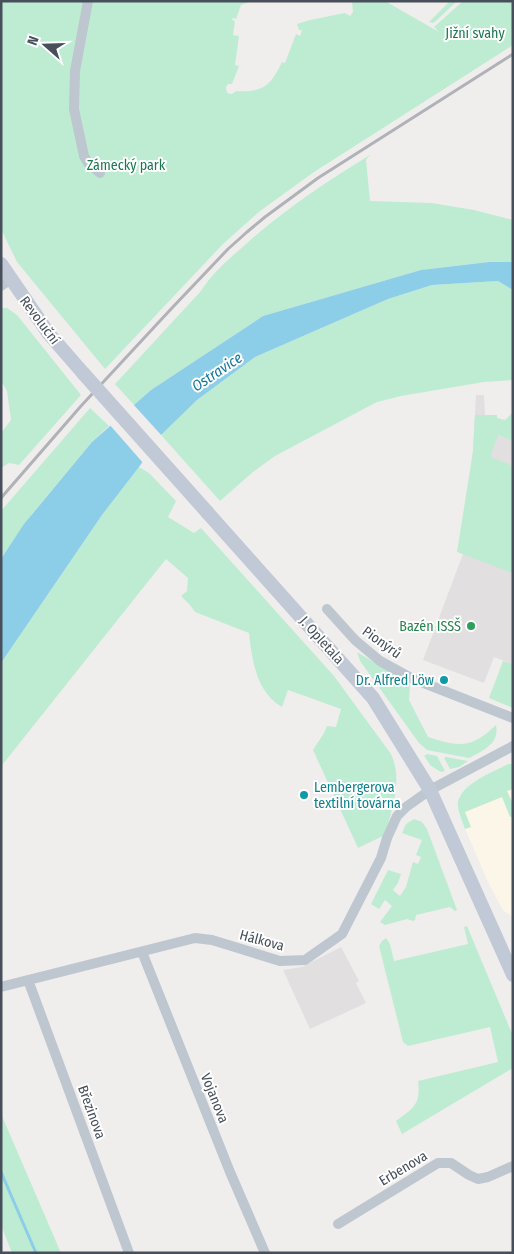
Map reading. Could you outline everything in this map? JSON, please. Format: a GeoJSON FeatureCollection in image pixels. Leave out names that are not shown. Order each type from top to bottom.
{"type":"FeatureCollection","features":[{"type":"Feature","properties":{"kind":"main road","name":"Revoluční"},"geometry":{"type":"LineString","coordinates":[[1,264],[6,283],[82,373]]}},
{"type":"Feature","properties":{"kind":"main road","name":"J. Opletala"},"geometry":{"type":"LineString","coordinates":[[82,373],[373,698],[430,790],[513,976]]}},
{"type":"Feature","properties":{"kind":"street"},"geometry":{"type":"LineString","coordinates":[[88,1],[75,71],[74,109],[84,156],[88,163],[100,174]]}},
{"type":"Feature","properties":{"kind":"street","name":"Pionýrů"},"geometry":{"type":"LineString","coordinates":[[328,609],[354,640],[380,661],[412,678],[513,718]]}},
{"type":"Feature","properties":{"kind":"street"},"geometry":{"type":"LineString","coordinates":[[430,790],[513,746]]}},
{"type":"Feature","properties":{"kind":"street","name":"Hálkova"},"geometry":{"type":"LineString","coordinates":[[1,987],[195,938],[212,940],[280,961],[305,960],[342,934],[381,858],[387,838],[398,816],[406,807],[430,790]]}},
{"type":"Feature","properties":{"kind":"street","name":"Vojanova"},"geometry":{"type":"LineString","coordinates":[[142,952],[230,1172],[266,1253]]}},
{"type":"Feature","properties":{"kind":"street","name":"Březinova"},"geometry":{"type":"LineString","coordinates":[[28,980],[129,1253]]}},
{"type":"Feature","properties":{"kind":"street","name":"Erbenova"},"geometry":{"type":"LineString","coordinates":[[338,1224],[438,1162],[451,1163],[469,1176],[478,1179],[488,1177],[513,1166]]}},
{"type":"Feature","properties":{"kind":"shaded area"},"geometry":{"type":"Polygon","coordinates":[[[476,395],[484,395],[485,415],[497,415],[495,434],[513,441],[513,664],[494,657],[484,683],[423,660],[463,554],[473,451],[476,395]]]}},
{"type":"Feature","properties":{"kind":"shaded area"},"geometry":{"type":"Polygon","coordinates":[[[508,764],[513,764],[513,917],[503,910],[487,880],[459,814],[458,803],[460,795],[465,789],[508,764]]]}},
{"type":"Feature","properties":{"kind":"shaded area"},"geometry":{"type":"Polygon","coordinates":[[[341,947],[359,981],[356,983],[366,1003],[310,1029],[283,970],[302,967],[341,947]]]}},
{"type":"Feature","properties":{"kind":"green space","name":"Zámecký park"},"geometry":{"type":"Polygon","coordinates":[[[1,1],[252,1],[241,5],[236,19],[232,19],[235,22],[233,35],[239,36],[235,65],[239,66],[232,84],[228,84],[226,87],[227,93],[232,94],[236,91],[260,89],[270,82],[282,62],[285,63],[296,34],[300,36],[302,30],[299,30],[297,24],[345,13],[350,16],[353,12],[352,1],[385,1],[439,32],[434,27],[463,1],[513,1],[513,45],[314,172],[260,211],[223,244],[105,369],[17,262],[1,229],[1,1]]]}},
{"type":"Feature","properties":{"kind":"green space"},"geometry":{"type":"Polygon","coordinates":[[[450,1],[457,1],[436,21],[433,23],[429,22],[450,1]]]}},
{"type":"Feature","properties":{"kind":"green space"},"geometry":{"type":"Polygon","coordinates":[[[370,155],[366,160],[370,201],[432,203],[474,210],[513,220],[513,262],[489,262],[421,270],[263,316],[151,390],[134,405],[115,384],[201,291],[216,272],[290,208],[370,155]]]}},
{"type":"Feature","properties":{"kind":"green space"},"geometry":{"type":"Polygon","coordinates":[[[498,281],[513,290],[513,380],[484,382],[377,402],[275,456],[253,472],[220,501],[161,435],[197,400],[255,357],[388,299],[432,285],[498,281]]]}},
{"type":"Feature","properties":{"kind":"green space"},"geometry":{"type":"Polygon","coordinates":[[[1,308],[7,308],[17,315],[81,395],[19,465],[9,463],[1,468],[1,433],[11,420],[7,391],[1,381],[1,308]]]}},
{"type":"Feature","properties":{"kind":"green space"},"geometry":{"type":"Polygon","coordinates":[[[90,408],[109,426],[92,442],[32,514],[1,559],[1,511],[90,408]]]}},
{"type":"Feature","properties":{"kind":"green space"},"geometry":{"type":"Polygon","coordinates":[[[513,414],[513,441],[498,435],[490,457],[513,466],[513,573],[457,552],[473,451],[475,415],[497,415],[497,418],[505,420],[513,414]]]}},
{"type":"Feature","properties":{"kind":"green space"},"geometry":{"type":"Polygon","coordinates":[[[139,467],[149,473],[176,501],[168,517],[194,533],[201,528],[334,676],[391,754],[396,774],[396,784],[385,835],[358,848],[313,750],[327,726],[336,727],[341,709],[288,690],[282,707],[273,701],[266,693],[257,674],[249,633],[195,612],[181,596],[187,591],[188,578],[166,559],[3,764],[1,771],[1,663],[102,515],[139,467]]]}},
{"type":"Feature","properties":{"kind":"green space"},"geometry":{"type":"Polygon","coordinates":[[[357,652],[410,684],[409,700],[428,737],[456,744],[464,744],[479,739],[496,725],[497,732],[493,742],[469,758],[427,750],[419,743],[360,661],[357,652]]]}},
{"type":"Feature","properties":{"kind":"green space"},"geometry":{"type":"Polygon","coordinates":[[[503,661],[513,664],[513,708],[489,698],[503,661]]]}},
{"type":"Feature","properties":{"kind":"green space"},"geometry":{"type":"Polygon","coordinates":[[[427,754],[437,756],[445,771],[441,772],[431,766],[424,756],[427,754]]]}},
{"type":"Feature","properties":{"kind":"green space"},"geometry":{"type":"Polygon","coordinates":[[[444,758],[468,761],[459,767],[450,769],[444,758]]]}},
{"type":"Feature","properties":{"kind":"green space"},"geometry":{"type":"Polygon","coordinates":[[[508,764],[513,764],[513,789],[507,791],[513,804],[513,816],[510,817],[502,797],[465,812],[471,827],[465,829],[458,809],[460,796],[478,779],[508,764]]]}},
{"type":"Feature","properties":{"kind":"green space"},"geometry":{"type":"Polygon","coordinates":[[[414,819],[422,822],[427,829],[457,910],[455,911],[450,907],[416,915],[413,921],[407,919],[385,925],[380,922],[392,906],[385,900],[379,909],[371,904],[388,870],[401,874],[393,890],[400,896],[406,887],[413,862],[418,864],[421,857],[416,855],[422,840],[402,833],[406,824],[414,819]]]}},
{"type":"Feature","properties":{"kind":"green space"},"geometry":{"type":"Polygon","coordinates":[[[467,926],[513,1036],[513,1068],[402,1134],[396,1121],[415,1105],[419,1089],[418,1081],[498,1062],[490,1027],[408,1046],[403,1042],[379,946],[386,938],[390,944],[394,961],[468,944],[464,927],[467,926]]]}},
{"type":"Feature","properties":{"kind":"green space"},"geometry":{"type":"Polygon","coordinates":[[[1,1112],[61,1253],[12,1253],[1,1225],[1,1112]]]}},
{"type":"Feature","properties":{"kind":"water","name":"Ostravice"},"geometry":{"type":"Polygon","coordinates":[[[489,262],[513,262],[513,290],[498,281],[432,285],[388,299],[255,357],[197,400],[161,435],[102,515],[1,663],[1,559],[24,524],[92,442],[151,390],[263,316],[421,270],[489,262]]]}},
{"type":"Feature","properties":{"kind":"pier"},"geometry":{"type":"Polygon","coordinates":[[[132,403],[163,437],[144,464],[109,424],[132,403]]]}},
{"type":"Feature","properties":{"kind":"waterway"},"geometry":{"type":"LineString","coordinates":[[1,1172],[36,1253]]}},
{"type":"Feature","properties":{"kind":"railway"},"geometry":{"type":"LineString","coordinates":[[1,498],[81,406],[228,249],[247,232],[318,178],[513,54]]}},
{"type":"Feature","properties":{"kind":"place","name":"Bazén ISSŠ"},"geometry":{"type":"Point","coordinates":[471,626]}},
{"type":"Feature","properties":{"kind":"place","name":"Dr. Alfred Löw"},"geometry":{"type":"Point","coordinates":[444,680]}},
{"type":"Feature","properties":{"kind":"place","name":"Lembergerova textilní továrna"},"geometry":{"type":"Point","coordinates":[304,795]}},
{"type":"Feature","properties":{"kind":"park label","name":"Jižní svahy"},"geometry":{"type":"Point","coordinates":[475,33]}}]}
